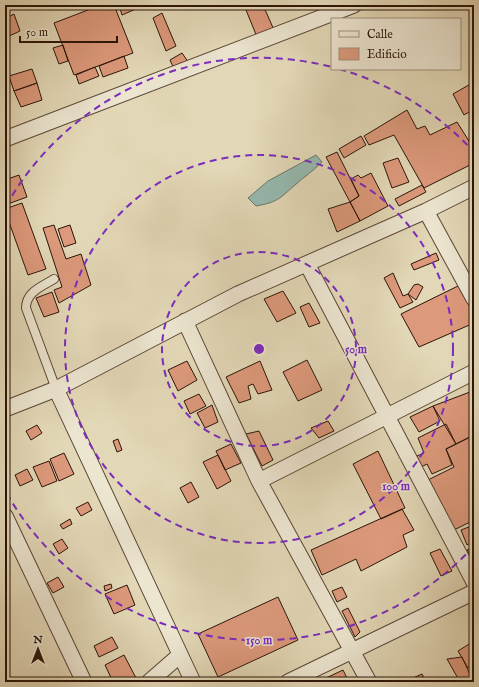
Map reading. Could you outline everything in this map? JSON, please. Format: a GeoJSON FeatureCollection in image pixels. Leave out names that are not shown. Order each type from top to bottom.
{"type":"FeatureCollection","features":[{"type":"Feature","properties":{"kind":"street"},"geometry":{"type":"LineString","coordinates":[[5,140],[354,5]]}},
{"type":"Feature","properties":{"kind":"street"},"geometry":{"type":"LineString","coordinates":[[5,409],[56,388],[238,294],[426,211],[474,187]]}},
{"type":"Feature","properties":{"kind":"street"},"geometry":{"type":"LineString","coordinates":[[426,211],[474,299]]}},
{"type":"Feature","properties":{"kind":"street"},"geometry":{"type":"LineString","coordinates":[[307,264],[474,582]]}},
{"type":"Feature","properties":{"kind":"street"},"geometry":{"type":"LineString","coordinates":[[185,321],[259,481],[369,682]]}},
{"type":"Feature","properties":{"kind":"street"},"geometry":{"type":"LineString","coordinates":[[259,481],[388,417],[474,372]]}},
{"type":"Feature","properties":{"kind":"street"},"geometry":{"type":"LineString","coordinates":[[56,388],[193,682]]}},
{"type":"Feature","properties":{"kind":"street"},"geometry":{"type":"LineString","coordinates":[[5,516],[84,682]]}},
{"type":"Feature","properties":{"kind":"street"},"geometry":{"type":"LineString","coordinates":[[288,682],[474,592]]}},
{"type":"Feature","properties":{"kind":"street"},"geometry":{"type":"LineString","coordinates":[[149,682],[180,655]]}},
{"type":"Feature","properties":{"kind":"lane"},"geometry":{"type":"LineString","coordinates":[[54,279],[29,294],[26,301],[26,308],[56,388]]}},
{"type":"Feature","properties":{"kind":"water"},"geometry":{"type":"Polygon","coordinates":[[[316,155],[322,162],[278,199],[256,206],[248,198],[268,181],[316,155]]]}},
{"type":"Feature","properties":{"kind":"building"},"geometry":{"type":"Polygon","coordinates":[[[101,5],[114,5],[133,53],[74,75],[54,23],[101,5]]]}},
{"type":"Feature","properties":{"kind":"building"},"geometry":{"type":"Polygon","coordinates":[[[119,5],[145,5],[122,15],[119,5]]]}},
{"type":"Feature","properties":{"kind":"building"},"geometry":{"type":"Polygon","coordinates":[[[244,5],[263,5],[274,30],[257,37],[244,5]]]}},
{"type":"Feature","properties":{"kind":"building"},"geometry":{"type":"Polygon","coordinates":[[[162,13],[176,46],[166,51],[153,18],[162,13]]]}},
{"type":"Feature","properties":{"kind":"building"},"geometry":{"type":"Polygon","coordinates":[[[14,14],[20,31],[5,38],[5,19],[14,14]]]}},
{"type":"Feature","properties":{"kind":"building"},"geometry":{"type":"Polygon","coordinates":[[[63,45],[68,61],[59,64],[53,48],[63,45]]]}},
{"type":"Feature","properties":{"kind":"building"},"geometry":{"type":"Polygon","coordinates":[[[182,53],[191,66],[174,69],[170,60],[182,53]]]}},
{"type":"Feature","properties":{"kind":"building"},"geometry":{"type":"Polygon","coordinates":[[[124,56],[128,68],[103,77],[99,66],[124,56]]]}},
{"type":"Feature","properties":{"kind":"building"},"geometry":{"type":"Polygon","coordinates":[[[95,67],[99,76],[79,84],[76,75],[95,67]]]}},
{"type":"Feature","properties":{"kind":"building"},"geometry":{"type":"Polygon","coordinates":[[[32,69],[37,83],[14,91],[9,76],[32,69]]]}},
{"type":"Feature","properties":{"kind":"building"},"geometry":{"type":"Polygon","coordinates":[[[474,82],[474,109],[464,115],[453,94],[474,82]]]}},
{"type":"Feature","properties":{"kind":"building"},"geometry":{"type":"Polygon","coordinates":[[[37,83],[42,100],[21,107],[14,91],[37,83]]]}},
{"type":"Feature","properties":{"kind":"building"},"geometry":{"type":"Polygon","coordinates":[[[407,110],[417,129],[425,126],[430,135],[457,122],[474,149],[474,163],[424,188],[394,135],[369,145],[364,136],[407,110]]]}},
{"type":"Feature","properties":{"kind":"building"},"geometry":{"type":"Polygon","coordinates":[[[361,136],[366,145],[344,158],[339,149],[361,136]]]}},
{"type":"Feature","properties":{"kind":"building"},"geometry":{"type":"Polygon","coordinates":[[[337,152],[359,196],[350,202],[326,157],[337,152]]]}},
{"type":"Feature","properties":{"kind":"building"},"geometry":{"type":"Polygon","coordinates":[[[398,158],[409,182],[392,188],[383,163],[398,158]]]}},
{"type":"Feature","properties":{"kind":"building"},"geometry":{"type":"Polygon","coordinates":[[[371,173],[388,206],[360,221],[350,202],[359,196],[351,179],[358,175],[361,178],[371,173]]]}},
{"type":"Feature","properties":{"kind":"building"},"geometry":{"type":"Polygon","coordinates":[[[19,175],[27,197],[5,205],[5,180],[19,175]]]}},
{"type":"Feature","properties":{"kind":"building"},"geometry":{"type":"Polygon","coordinates":[[[422,185],[426,192],[399,206],[395,199],[422,185]]]}},
{"type":"Feature","properties":{"kind":"building"},"geometry":{"type":"Polygon","coordinates":[[[350,202],[360,221],[337,232],[328,209],[350,202]]]}},
{"type":"Feature","properties":{"kind":"building"},"geometry":{"type":"Polygon","coordinates":[[[22,203],[46,269],[28,275],[9,222],[5,223],[5,209],[22,203]]]}},
{"type":"Feature","properties":{"kind":"building"},"geometry":{"type":"Polygon","coordinates":[[[54,225],[66,259],[81,254],[91,285],[59,303],[54,290],[62,287],[43,228],[54,225]]]}},
{"type":"Feature","properties":{"kind":"building"},"geometry":{"type":"Polygon","coordinates":[[[70,225],[76,243],[64,247],[58,229],[70,225]]]}},
{"type":"Feature","properties":{"kind":"building"},"geometry":{"type":"Polygon","coordinates":[[[436,253],[439,260],[414,270],[411,264],[436,253]]]}},
{"type":"Feature","properties":{"kind":"building"},"geometry":{"type":"Polygon","coordinates":[[[393,273],[403,296],[408,294],[413,302],[400,308],[384,278],[393,273]]]}},
{"type":"Feature","properties":{"kind":"building"},"geometry":{"type":"Polygon","coordinates":[[[418,284],[423,287],[416,300],[408,294],[414,285],[418,284]]]}},
{"type":"Feature","properties":{"kind":"building"},"geometry":{"type":"Polygon","coordinates":[[[458,286],[474,314],[474,323],[419,347],[401,314],[458,286]]]}},
{"type":"Feature","properties":{"kind":"building"},"geometry":{"type":"Polygon","coordinates":[[[283,291],[296,313],[277,322],[264,299],[283,291]]]}},
{"type":"Feature","properties":{"kind":"building"},"geometry":{"type":"Polygon","coordinates":[[[52,292],[59,312],[44,317],[36,298],[52,292]]]}},
{"type":"Feature","properties":{"kind":"building"},"geometry":{"type":"Polygon","coordinates":[[[309,303],[320,323],[309,327],[300,307],[309,303]]]}},
{"type":"Feature","properties":{"kind":"building"},"geometry":{"type":"Polygon","coordinates":[[[307,360],[322,390],[298,401],[283,372],[307,360]]]}},
{"type":"Feature","properties":{"kind":"building"},"geometry":{"type":"Polygon","coordinates":[[[187,361],[197,380],[178,391],[168,370],[187,361]]]}},
{"type":"Feature","properties":{"kind":"building"},"geometry":{"type":"Polygon","coordinates":[[[260,361],[272,390],[258,394],[253,384],[248,386],[251,399],[239,403],[226,377],[260,361]]]}},
{"type":"Feature","properties":{"kind":"building"},"geometry":{"type":"Polygon","coordinates":[[[470,392],[474,400],[474,435],[456,444],[433,406],[470,392]]]}},
{"type":"Feature","properties":{"kind":"building"},"geometry":{"type":"Polygon","coordinates":[[[199,394],[206,406],[190,414],[184,401],[199,394]]]}},
{"type":"Feature","properties":{"kind":"building"},"geometry":{"type":"Polygon","coordinates":[[[212,405],[218,422],[205,428],[197,413],[212,405]]]}},
{"type":"Feature","properties":{"kind":"building"},"geometry":{"type":"Polygon","coordinates":[[[433,406],[440,421],[419,432],[410,417],[433,406]]]}},
{"type":"Feature","properties":{"kind":"building"},"geometry":{"type":"Polygon","coordinates":[[[328,421],[334,431],[319,438],[311,428],[328,421]]]}},
{"type":"Feature","properties":{"kind":"building"},"geometry":{"type":"Polygon","coordinates":[[[446,424],[456,444],[446,449],[452,465],[432,474],[427,464],[421,467],[417,456],[424,453],[418,438],[446,424]]]}},
{"type":"Feature","properties":{"kind":"building"},"geometry":{"type":"Polygon","coordinates":[[[37,425],[42,433],[31,440],[26,431],[37,425]]]}},
{"type":"Feature","properties":{"kind":"building"},"geometry":{"type":"Polygon","coordinates":[[[259,431],[273,460],[262,466],[246,434],[259,431]]]}},
{"type":"Feature","properties":{"kind":"building"},"geometry":{"type":"Polygon","coordinates":[[[474,435],[474,520],[452,531],[428,480],[454,467],[446,449],[474,435]]]}},
{"type":"Feature","properties":{"kind":"building"},"geometry":{"type":"Polygon","coordinates":[[[118,439],[122,450],[117,452],[113,441],[118,439]]]}},
{"type":"Feature","properties":{"kind":"building"},"geometry":{"type":"Polygon","coordinates":[[[231,444],[241,463],[225,470],[216,451],[231,444]]]}},
{"type":"Feature","properties":{"kind":"building"},"geometry":{"type":"Polygon","coordinates":[[[378,451],[405,508],[381,519],[353,464],[378,451]]]}},
{"type":"Feature","properties":{"kind":"building"},"geometry":{"type":"Polygon","coordinates":[[[64,453],[74,474],[59,481],[50,459],[64,453]]]}},
{"type":"Feature","properties":{"kind":"building"},"geometry":{"type":"Polygon","coordinates":[[[218,455],[231,481],[217,489],[203,462],[218,455]]]}},
{"type":"Feature","properties":{"kind":"building"},"geometry":{"type":"Polygon","coordinates":[[[49,461],[57,481],[42,487],[33,467],[49,461]]]}},
{"type":"Feature","properties":{"kind":"building"},"geometry":{"type":"Polygon","coordinates":[[[27,469],[33,480],[20,486],[15,475],[27,469]]]}},
{"type":"Feature","properties":{"kind":"building"},"geometry":{"type":"Polygon","coordinates":[[[191,482],[199,497],[188,503],[180,488],[191,482]]]}},
{"type":"Feature","properties":{"kind":"building"},"geometry":{"type":"Polygon","coordinates":[[[88,502],[92,510],[81,516],[76,508],[88,502]]]}},
{"type":"Feature","properties":{"kind":"building"},"geometry":{"type":"Polygon","coordinates":[[[402,509],[414,530],[403,535],[407,547],[361,571],[356,559],[322,575],[311,550],[402,509]]]}},
{"type":"Feature","properties":{"kind":"building"},"geometry":{"type":"Polygon","coordinates":[[[70,519],[72,524],[63,529],[60,525],[70,519]]]}},
{"type":"Feature","properties":{"kind":"building"},"geometry":{"type":"Polygon","coordinates":[[[474,525],[474,541],[467,545],[461,530],[474,525]]]}},
{"type":"Feature","properties":{"kind":"building"},"geometry":{"type":"Polygon","coordinates":[[[62,539],[68,548],[59,554],[53,544],[62,539]]]}},
{"type":"Feature","properties":{"kind":"building"},"geometry":{"type":"Polygon","coordinates":[[[474,547],[474,561],[467,550],[474,547]]]}},
{"type":"Feature","properties":{"kind":"building"},"geometry":{"type":"Polygon","coordinates":[[[440,549],[452,571],[441,576],[430,553],[440,549]]]}},
{"type":"Feature","properties":{"kind":"building"},"geometry":{"type":"Polygon","coordinates":[[[58,577],[64,587],[53,593],[47,583],[58,577]]]}},
{"type":"Feature","properties":{"kind":"building"},"geometry":{"type":"Polygon","coordinates":[[[111,584],[112,588],[105,591],[104,586],[111,584]]]}},
{"type":"Feature","properties":{"kind":"building"},"geometry":{"type":"Polygon","coordinates":[[[127,585],[135,605],[114,614],[105,594],[127,585]]]}},
{"type":"Feature","properties":{"kind":"building"},"geometry":{"type":"Polygon","coordinates":[[[342,587],[347,597],[337,602],[332,591],[342,587]]]}},
{"type":"Feature","properties":{"kind":"building"},"geometry":{"type":"Polygon","coordinates":[[[278,597],[298,640],[218,677],[198,634],[278,597]]]}},
{"type":"Feature","properties":{"kind":"building"},"geometry":{"type":"Polygon","coordinates":[[[348,608],[360,632],[355,637],[342,611],[348,608]]]}},
{"type":"Feature","properties":{"kind":"building"},"geometry":{"type":"Polygon","coordinates":[[[112,637],[118,648],[99,657],[94,646],[112,637]]]}},
{"type":"Feature","properties":{"kind":"building"},"geometry":{"type":"Polygon","coordinates":[[[474,641],[474,664],[468,668],[458,651],[474,641]]]}},
{"type":"Feature","properties":{"kind":"building"},"geometry":{"type":"Polygon","coordinates":[[[124,655],[136,678],[128,682],[113,682],[105,665],[124,655]]]}},
{"type":"Feature","properties":{"kind":"building"},"geometry":{"type":"Polygon","coordinates":[[[462,657],[473,681],[460,682],[447,659],[462,657]]]}},
{"type":"Feature","properties":{"kind":"building"},"geometry":{"type":"Polygon","coordinates":[[[343,670],[349,682],[320,681],[343,670]]]}},
{"type":"Feature","properties":{"kind":"building"},"geometry":{"type":"Polygon","coordinates":[[[422,674],[426,682],[404,682],[422,674]]]}}]}
